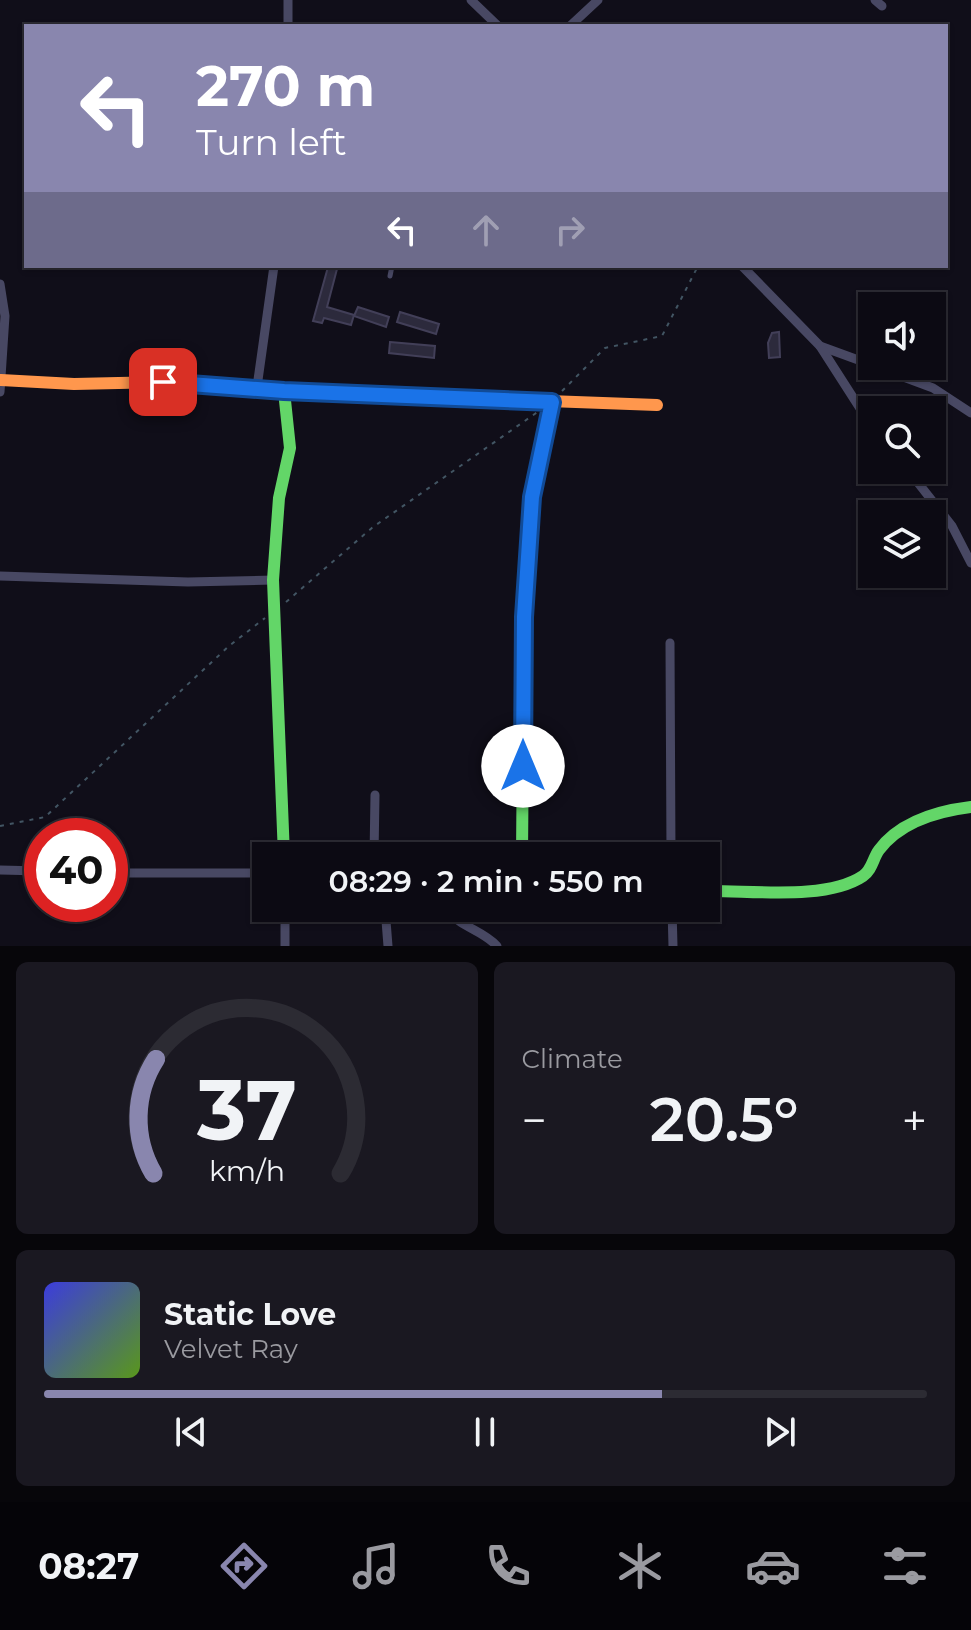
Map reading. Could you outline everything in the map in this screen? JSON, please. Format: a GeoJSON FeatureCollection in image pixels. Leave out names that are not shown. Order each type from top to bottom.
{"type":"FeatureCollection","features":[{"type":"Feature","properties":{"kind":"street"},"geometry":{"type":"LineString","coordinates":[[288,0],[288,24]]}},
{"type":"Feature","properties":{"kind":"street"},"geometry":{"type":"LineString","coordinates":[[471,0],[495,24]]}},
{"type":"Feature","properties":{"kind":"street"},"geometry":{"type":"LineString","coordinates":[[572,24],[598,0]]}},
{"type":"Feature","properties":{"kind":"street"},"geometry":{"type":"LineString","coordinates":[[257,387],[274,268]]}},
{"type":"Feature","properties":{"kind":"street"},"geometry":{"type":"LineString","coordinates":[[744,268],[820,346],[858,405]]}},
{"type":"Feature","properties":{"kind":"street"},"geometry":{"type":"LineString","coordinates":[[0,284],[5,316],[0,392]]}},
{"type":"Feature","properties":{"kind":"street"},"geometry":{"type":"LineString","coordinates":[[820,346],[858,360]]}},
{"type":"Feature","properties":{"kind":"street"},"geometry":{"type":"LineString","coordinates":[[1,380],[257,387],[284,391],[657,405]]}},
{"type":"Feature","properties":{"kind":"street"},"geometry":{"type":"LineString","coordinates":[[911,380],[933,388],[971,413]]}},
{"type":"Feature","properties":{"kind":"street"},"geometry":{"type":"LineString","coordinates":[[283,842],[273,580],[279,498],[290,448],[284,391]]}},
{"type":"Feature","properties":{"kind":"street"},"geometry":{"type":"LineString","coordinates":[[522,842],[524,617],[532,497],[552,402]]}},
{"type":"Feature","properties":{"kind":"street"},"geometry":{"type":"LineString","coordinates":[[919,484],[952,526],[971,563]]}},
{"type":"Feature","properties":{"kind":"street"},"geometry":{"type":"LineString","coordinates":[[0,576],[188,582],[273,580]]}},
{"type":"Feature","properties":{"kind":"street"},"geometry":{"type":"LineString","coordinates":[[670,643],[671,842]]}},
{"type":"Feature","properties":{"kind":"street"},"geometry":{"type":"LineString","coordinates":[[374,842],[375,795]]}},
{"type":"Feature","properties":{"kind":"street"},"geometry":{"type":"LineString","coordinates":[[720,891],[825,889],[845,883],[868,872],[881,847],[897,833],[938,811],[971,807]]}},
{"type":"Feature","properties":{"kind":"street"},"geometry":{"type":"LineString","coordinates":[[0,870],[24,871]]}},
{"type":"Feature","properties":{"kind":"street"},"geometry":{"type":"LineString","coordinates":[[128,873],[252,873]]}},
{"type":"Feature","properties":{"kind":"street"},"geometry":{"type":"LineString","coordinates":[[285,922],[285,946]]}},
{"type":"Feature","properties":{"kind":"street"},"geometry":{"type":"LineString","coordinates":[[386,922],[388,946]]}},
{"type":"Feature","properties":{"kind":"street"},"geometry":{"type":"LineString","coordinates":[[456,922],[490,938],[497,946]]}},
{"type":"Feature","properties":{"kind":"street"},"geometry":{"type":"LineString","coordinates":[[672,922],[673,946]]}},
{"type":"Feature","properties":{"kind":"lane"},"geometry":{"type":"LineString","coordinates":[[390,276],[392,268]]}},
{"type":"Feature","properties":{"kind":"path"},"geometry":{"type":"LineString","coordinates":[[0,826],[45,817],[218,656],[373,527],[552,402],[605,348],[662,336],[697,268]]}},
{"type":"Feature","properties":{"kind":"building"},"geometry":{"type":"Polygon","coordinates":[[[328,268],[337,269],[327,307],[354,315],[351,325],[324,318],[322,323],[313,321],[328,268]]]}},
{"type":"Feature","properties":{"kind":"building"},"geometry":{"type":"Polygon","coordinates":[[[358,307],[389,317],[386,327],[354,316],[358,307]]]}},
{"type":"Feature","properties":{"kind":"building"},"geometry":{"type":"Polygon","coordinates":[[[400,312],[439,324],[436,334],[397,322],[400,312]]]}},
{"type":"Feature","properties":{"kind":"building"},"geometry":{"type":"Polygon","coordinates":[[[779,332],[780,357],[769,358],[768,343],[772,333],[779,332]]]}},
{"type":"Feature","properties":{"kind":"building"},"geometry":{"type":"Polygon","coordinates":[[[390,342],[435,346],[434,358],[389,353],[390,342]]]}},
{"type":"Feature","properties":{"kind":"traffic: fast"},"geometry":{"type":"LineString","coordinates":[[283,842],[273,580],[279,498],[290,448],[284,391]]}},
{"type":"Feature","properties":{"kind":"traffic: fast"},"geometry":{"type":"LineString","coordinates":[[522,842],[524,617],[532,497],[552,402]]}},
{"type":"Feature","properties":{"kind":"traffic: fast"},"geometry":{"type":"LineString","coordinates":[[720,891],[808,891],[847,884],[863,876],[888,840],[909,825],[946,811],[971,807]]}},
{"type":"Feature","properties":{"kind":"traffic: slow"},"geometry":{"type":"LineString","coordinates":[[1,380],[74,384],[163,382],[284,391],[657,405]]}},
{"type":"Feature","properties":{"kind":"route"},"geometry":{"type":"LineString","coordinates":[[163,382],[284,391],[552,402],[532,497],[524,617],[523,766]]}}]}
